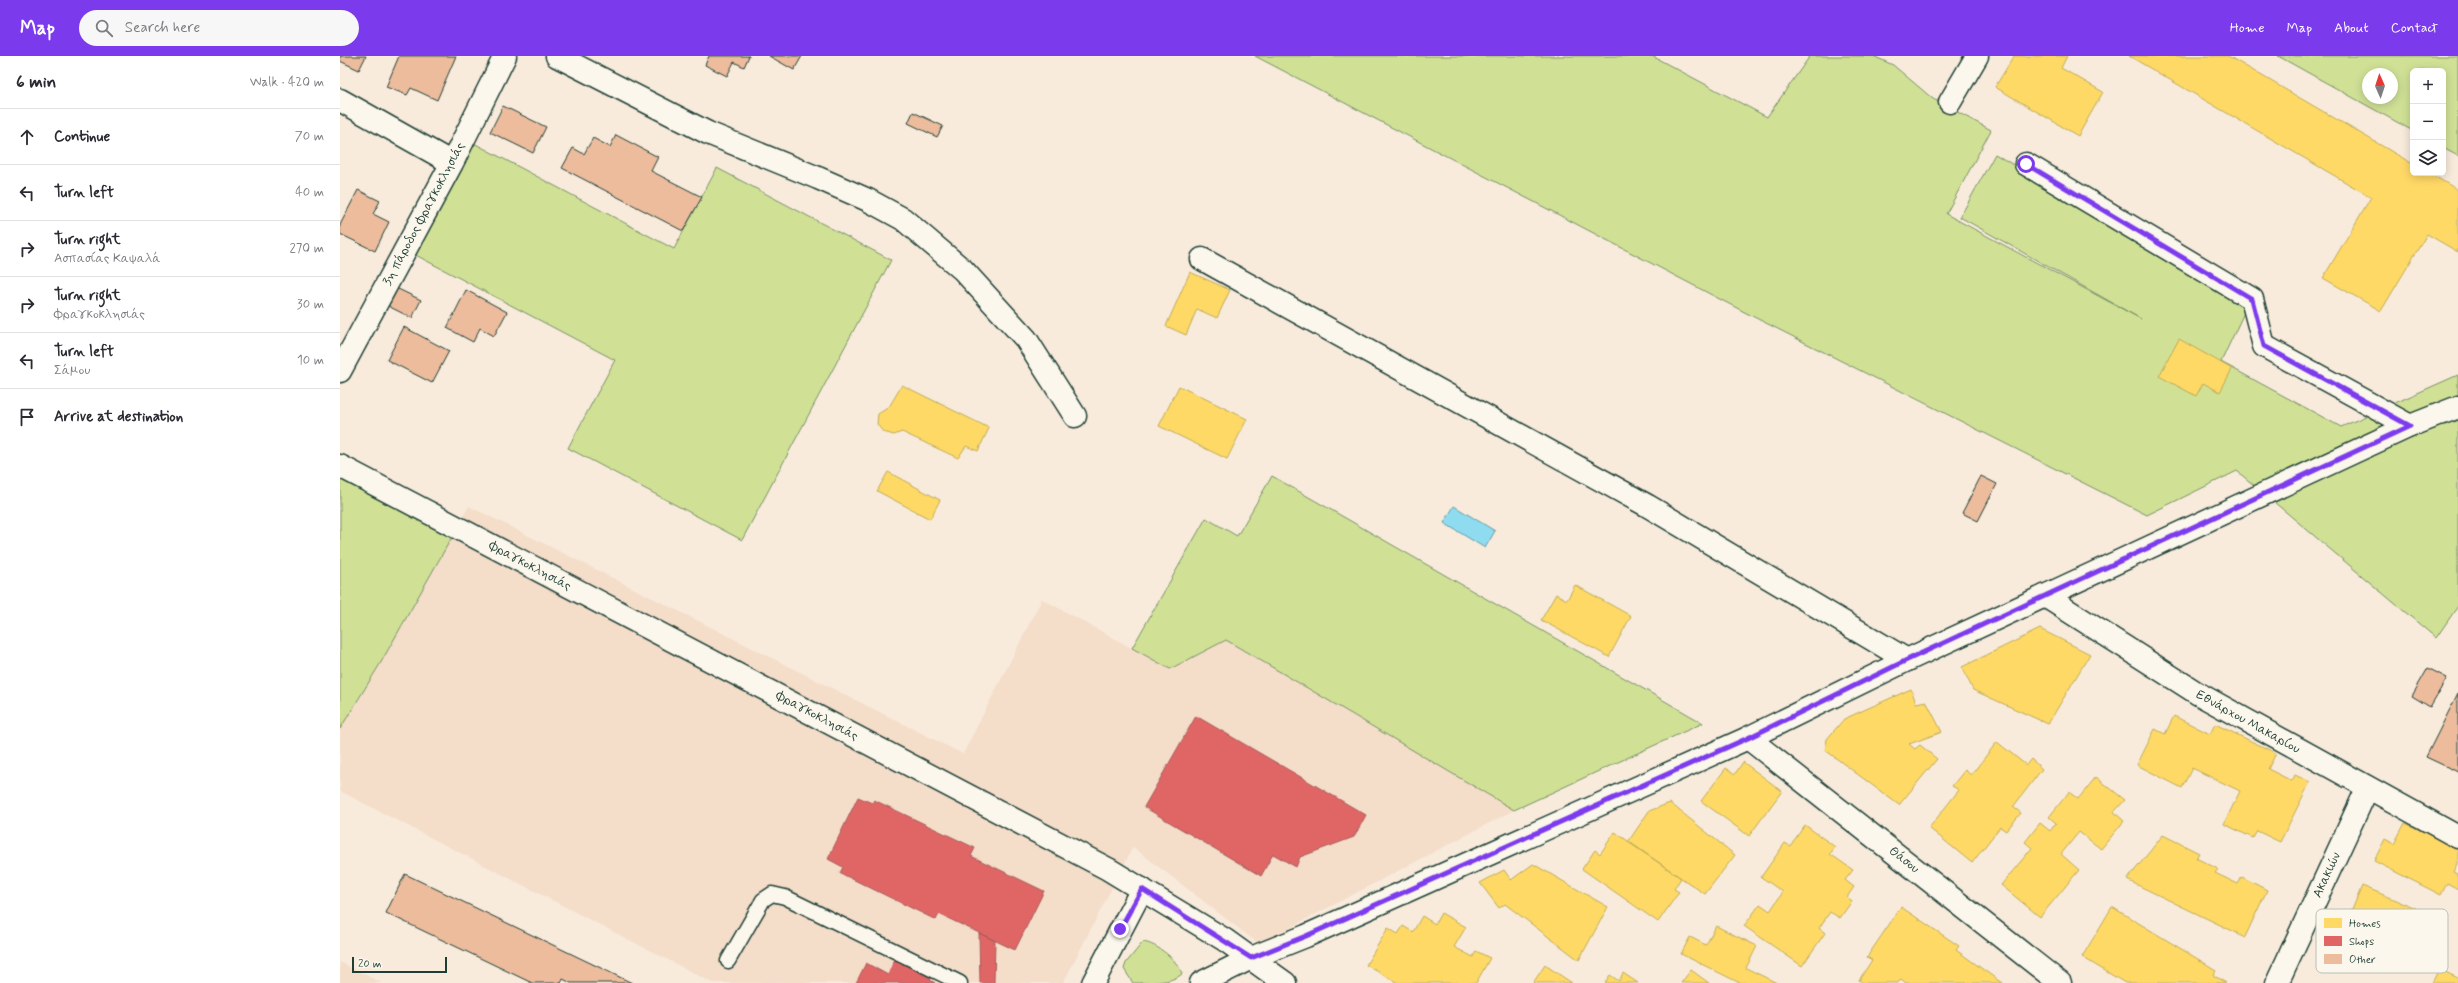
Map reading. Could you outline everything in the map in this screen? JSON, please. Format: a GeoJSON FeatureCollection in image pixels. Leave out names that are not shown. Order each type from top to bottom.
{"type":"FeatureCollection","features":[{"type":"Feature","properties":{"kind":"street","name":"3η πάροδος Φραγκοκλησιάς"},"geometry":{"type":"LineString","coordinates":[[340,371],[452,162],[505,56]]}},
{"type":"Feature","properties":{"kind":"street"},"geometry":{"type":"LineString","coordinates":[[557,56],[708,133],[826,181],[903,219],[963,270],[1026,339],[1075,416]]}},
{"type":"Feature","properties":{"kind":"street"},"geometry":{"type":"LineString","coordinates":[[1950,102],[1977,56]]}},
{"type":"Feature","properties":{"kind":"street"},"geometry":{"type":"LineString","coordinates":[[340,100],[452,162]]}},
{"type":"Feature","properties":{"kind":"street"},"geometry":{"type":"LineString","coordinates":[[2026,164],[2252,299],[2264,346],[2410,426]]}},
{"type":"Feature","properties":{"kind":"street"},"geometry":{"type":"LineString","coordinates":[[1202,259],[1648,506],[1907,660]]}},
{"type":"Feature","properties":{"kind":"street"},"geometry":{"type":"LineString","coordinates":[[1201,983],[1251,958],[1306,936],[1748,738],[1907,660],[2410,426],[2453,414]]}},
{"type":"Feature","properties":{"kind":"street","name":"Φραγκοκλησιάς"},"geometry":{"type":"LineString","coordinates":[[340,466],[1010,817],[1142,889],[1251,958],[1285,983]]}},
{"type":"Feature","properties":{"kind":"street","name":"Εθνάρχου Μακαρίου"},"geometry":{"type":"LineString","coordinates":[[2044,596],[2197,693],[2367,789],[2458,837]]}},
{"type":"Feature","properties":{"kind":"street","name":"Θάσου"},"geometry":{"type":"LineString","coordinates":[[1748,738],[2060,983]]}},
{"type":"Feature","properties":{"kind":"street","name":"Ακακιών"},"geometry":{"type":"LineString","coordinates":[[2277,983],[2367,789]]}},
{"type":"Feature","properties":{"kind":"street"},"geometry":{"type":"LineString","coordinates":[[1093,983],[1142,889]]}},
{"type":"Feature","properties":{"kind":"lane"},"geometry":{"type":"LineString","coordinates":[[728,961],[763,900],[772,894],[785,897],[960,983]]}},
{"type":"Feature","properties":{"kind":"shaded area"},"geometry":{"type":"Polygon","coordinates":[[[469,506],[963,754],[1042,599],[1170,669],[1226,640],[1514,810],[1259,944],[1133,847],[1063,983],[713,983],[340,791],[340,729],[380,664],[469,506]]]}},
{"type":"Feature","properties":{"kind":"shaded area"},"geometry":{"type":"Polygon","coordinates":[[[340,962],[382,983],[340,983],[340,962]]]}},
{"type":"Feature","properties":{"kind":"green space"},"geometry":{"type":"Polygon","coordinates":[[[1255,56],[1652,56],[1767,117],[1810,56],[1873,56],[1893,65],[1933,99],[1991,130],[1946,214],[2141,319],[1960,217],[1995,154],[2248,304],[2221,362],[2341,427],[2458,375],[2458,606],[2436,638],[2237,471],[2147,515],[1754,317],[1255,56]]]}},
{"type":"Feature","properties":{"kind":"green space"},"geometry":{"type":"Polygon","coordinates":[[[2278,56],[2458,56],[2458,156],[2446,150],[2446,68],[2410,68],[2410,129],[2364,104],[2398,104],[2398,68],[2362,68],[2362,103],[2278,56]]]}},
{"type":"Feature","properties":{"kind":"green space"},"geometry":{"type":"Polygon","coordinates":[[[468,140],[674,249],[717,168],[891,260],[742,540],[568,448],[615,360],[408,251],[468,140]]]}},
{"type":"Feature","properties":{"kind":"green space"},"geometry":{"type":"Polygon","coordinates":[[[1272,476],[1703,723],[1514,810],[1226,640],[1170,669],[1132,648],[1206,518],[1237,536],[1272,476]]]}},
{"type":"Feature","properties":{"kind":"green space"},"geometry":{"type":"Polygon","coordinates":[[[340,479],[452,537],[380,664],[340,729],[340,479]]]}},
{"type":"Feature","properties":{"kind":"green space"},"geometry":{"type":"Polygon","coordinates":[[[1143,942],[1149,943],[1160,949],[1172,958],[1182,974],[1166,981],[1133,983],[1124,969],[1126,963],[1143,942]]]}},
{"type":"Feature","properties":{"kind":"water"},"geometry":{"type":"Polygon","coordinates":[[[1454,506],[1495,531],[1485,548],[1444,523],[1454,506]]]}},
{"type":"Feature","properties":{"kind":"building: Homes"},"geometry":{"type":"Polygon","coordinates":[[[2014,56],[2067,56],[2061,68],[2103,92],[2078,136],[1995,87],[2014,56]]]}},
{"type":"Feature","properties":{"kind":"building: Homes"},"geometry":{"type":"Polygon","coordinates":[[[2129,56],[2228,56],[2410,162],[2410,176],[2434,176],[2458,190],[2458,252],[2427,234],[2381,311],[2323,278],[2371,197],[2129,56]]]}},
{"type":"Feature","properties":{"kind":"building: Homes"},"geometry":{"type":"Polygon","coordinates":[[[1190,272],[1230,290],[1217,318],[1197,309],[1186,335],[1166,326],[1190,272]]]}},
{"type":"Feature","properties":{"kind":"building: Homes"},"geometry":{"type":"Polygon","coordinates":[[[2179,339],[2232,369],[2220,392],[2203,383],[2196,396],[2159,376],[2179,339]]]}},
{"type":"Feature","properties":{"kind":"building: Homes"},"geometry":{"type":"Polygon","coordinates":[[[902,385],[989,428],[978,451],[966,446],[958,458],[902,432],[894,435],[883,432],[877,424],[878,414],[889,407],[902,385]]]}},
{"type":"Feature","properties":{"kind":"building: Homes"},"geometry":{"type":"Polygon","coordinates":[[[1179,386],[1247,419],[1227,459],[1159,426],[1179,386]]]}},
{"type":"Feature","properties":{"kind":"building: Homes"},"geometry":{"type":"Polygon","coordinates":[[[888,472],[940,500],[930,519],[877,491],[888,472]]]}},
{"type":"Feature","properties":{"kind":"building: Homes"},"geometry":{"type":"Polygon","coordinates":[[[1575,585],[1631,616],[1609,657],[1541,620],[1556,594],[1567,600],[1575,585]]]}},
{"type":"Feature","properties":{"kind":"building: Homes"},"geometry":{"type":"Polygon","coordinates":[[[2040,629],[2090,654],[2048,724],[1973,690],[1962,667],[2040,629]]]}},
{"type":"Feature","properties":{"kind":"building: Homes"},"geometry":{"type":"Polygon","coordinates":[[[1911,689],[1916,703],[1926,701],[1942,732],[1909,744],[1915,749],[1920,745],[1937,759],[1899,805],[1825,750],[1827,739],[1844,719],[1911,689]]]}},
{"type":"Feature","properties":{"kind":"building: Homes"},"geometry":{"type":"Polygon","coordinates":[[[2174,716],[2210,734],[2215,724],[2276,753],[2268,769],[2292,781],[2295,775],[2310,782],[2280,842],[2257,831],[2253,838],[2224,824],[2240,791],[2192,768],[2182,788],[2137,765],[2155,729],[2165,734],[2174,716]]]}},
{"type":"Feature","properties":{"kind":"building: Homes"},"geometry":{"type":"Polygon","coordinates":[[[1997,742],[2026,765],[2031,759],[2042,769],[2013,807],[2021,813],[2006,831],[2000,827],[1972,863],[1929,828],[1959,790],[1952,786],[1965,770],[1971,775],[1997,742]]]}},
{"type":"Feature","properties":{"kind":"building: Homes"},"geometry":{"type":"Polygon","coordinates":[[[1743,762],[1782,791],[1749,836],[1701,801],[1726,768],[1735,774],[1743,762]]]}},
{"type":"Feature","properties":{"kind":"building: Homes"},"geometry":{"type":"Polygon","coordinates":[[[2096,777],[2125,800],[2114,812],[2124,821],[2101,849],[2079,832],[2061,854],[2079,870],[2040,917],[2001,885],[2032,848],[2025,842],[2040,823],[2050,831],[2056,823],[2049,817],[2069,792],[2078,799],[2096,777]]]}},
{"type":"Feature","properties":{"kind":"building: Homes"},"geometry":{"type":"Polygon","coordinates":[[[1670,803],[1735,855],[1705,894],[1628,842],[1649,811],[1670,803]]]}},
{"type":"Feature","properties":{"kind":"building: Homes"},"geometry":{"type":"Polygon","coordinates":[[[2405,823],[2458,848],[2458,864],[2454,872],[2458,874],[2458,889],[2447,883],[2441,895],[2374,861],[2385,839],[2394,844],[2405,823]]]}},
{"type":"Feature","properties":{"kind":"building: Homes"},"geometry":{"type":"Polygon","coordinates":[[[1805,825],[1835,847],[1830,854],[1853,870],[1845,880],[1854,887],[1847,897],[1852,901],[1840,918],[1830,912],[1819,928],[1825,933],[1802,966],[1744,926],[1760,904],[1770,911],[1783,892],[1761,877],[1785,843],[1790,846],[1805,825]]]}},
{"type":"Feature","properties":{"kind":"building: Homes"},"geometry":{"type":"Polygon","coordinates":[[[1615,832],[1681,878],[1674,889],[1679,892],[1658,922],[1582,869],[1595,850],[1600,854],[1615,832]]]}},
{"type":"Feature","properties":{"kind":"building: Homes"},"geometry":{"type":"Polygon","coordinates":[[[2163,835],[2199,853],[2196,858],[2218,869],[2215,873],[2238,884],[2242,877],[2267,890],[2245,937],[2127,880],[2163,835]]]}},
{"type":"Feature","properties":{"kind":"building: Homes"},"geometry":{"type":"Polygon","coordinates":[[[1533,864],[1608,907],[1579,960],[1505,904],[1499,908],[1480,883],[1504,870],[1511,880],[1533,864]]]}},
{"type":"Feature","properties":{"kind":"building: Homes"},"geometry":{"type":"Polygon","coordinates":[[[2362,886],[2416,908],[2416,909],[2352,909],[2362,886]]]}},
{"type":"Feature","properties":{"kind":"building: Homes"},"geometry":{"type":"Polygon","coordinates":[[[1901,907],[1959,946],[1956,950],[2002,983],[1906,983],[1901,979],[1898,983],[1863,983],[1859,980],[1872,960],[1867,957],[1901,907]]]}},
{"type":"Feature","properties":{"kind":"building: Homes"},"geometry":{"type":"Polygon","coordinates":[[[2112,907],[2216,970],[2213,975],[2226,983],[2125,983],[2082,957],[2112,907]]]}},
{"type":"Feature","properties":{"kind":"building: Homes"},"geometry":{"type":"Polygon","coordinates":[[[1441,913],[1466,927],[1454,947],[1473,957],[1476,951],[1490,958],[1476,983],[1398,983],[1366,965],[1388,928],[1398,934],[1403,926],[1413,932],[1422,916],[1435,924],[1441,913]]]}},
{"type":"Feature","properties":{"kind":"building: Homes"},"geometry":{"type":"Polygon","coordinates":[[[1716,926],[1757,946],[1746,968],[1777,983],[1740,983],[1681,954],[1690,937],[1706,945],[1716,926]]]}},
{"type":"Feature","properties":{"kind":"building: Homes"},"geometry":{"type":"Polygon","coordinates":[[[1545,965],[1572,983],[1533,983],[1545,965]]]}},
{"type":"Feature","properties":{"kind":"building: Homes"},"geometry":{"type":"Polygon","coordinates":[[[1691,970],[1709,983],[1681,983],[1691,970]]]}},
{"type":"Feature","properties":{"kind":"building: Homes"},"geometry":{"type":"Polygon","coordinates":[[[1623,973],[1638,983],[1605,983],[1610,975],[1619,981],[1623,973]]]}},
{"type":"Feature","properties":{"kind":"building: Homes"},"geometry":{"type":"Polygon","coordinates":[[[2437,973],[2447,973],[2458,978],[2458,983],[2432,983],[2437,973]]]}},
{"type":"Feature","properties":{"kind":"building: Shops"},"geometry":{"type":"Polygon","coordinates":[[[1196,716],[1366,815],[1354,837],[1300,857],[1296,867],[1273,854],[1261,876],[1144,807],[1196,716]]]}},
{"type":"Feature","properties":{"kind":"building: Shops"},"geometry":{"type":"Polygon","coordinates":[[[858,797],[872,803],[874,800],[975,848],[971,856],[1044,891],[1015,950],[939,914],[936,920],[840,873],[843,867],[828,859],[858,797]]]}},
{"type":"Feature","properties":{"kind":"building: Shops"},"geometry":{"type":"Polygon","coordinates":[[[979,933],[995,941],[994,983],[980,983],[979,933]]]}},
{"type":"Feature","properties":{"kind":"building: Shops"},"geometry":{"type":"Polygon","coordinates":[[[895,958],[934,975],[930,980],[935,983],[856,983],[866,963],[888,975],[895,958]]]}},
{"type":"Feature","properties":{"kind":"building: Other"},"geometry":{"type":"Polygon","coordinates":[[[340,56],[366,56],[359,70],[340,61],[340,56]]]}},
{"type":"Feature","properties":{"kind":"building: Other"},"geometry":{"type":"Polygon","coordinates":[[[399,56],[456,56],[437,100],[411,88],[407,95],[386,87],[399,56]]]}},
{"type":"Feature","properties":{"kind":"building: Other"},"geometry":{"type":"Polygon","coordinates":[[[709,56],[749,56],[744,67],[734,62],[727,76],[705,65],[709,56]]]}},
{"type":"Feature","properties":{"kind":"building: Other"},"geometry":{"type":"Polygon","coordinates":[[[769,56],[802,56],[794,70],[769,56]]]}},
{"type":"Feature","properties":{"kind":"building: Other"},"geometry":{"type":"Polygon","coordinates":[[[503,106],[546,127],[533,153],[490,132],[503,106]]]}},
{"type":"Feature","properties":{"kind":"building: Other"},"geometry":{"type":"Polygon","coordinates":[[[913,112],[943,126],[937,137],[908,123],[913,112]]]}},
{"type":"Feature","properties":{"kind":"building: Other"},"geometry":{"type":"Polygon","coordinates":[[[616,135],[658,157],[651,171],[702,197],[683,231],[562,168],[573,148],[584,154],[593,138],[610,147],[616,135]]]}},
{"type":"Feature","properties":{"kind":"building: Other"},"geometry":{"type":"Polygon","coordinates":[[[358,190],[380,201],[373,214],[389,222],[375,251],[340,234],[340,225],[358,190]]]}},
{"type":"Feature","properties":{"kind":"building: Other"},"geometry":{"type":"Polygon","coordinates":[[[396,288],[421,300],[412,318],[388,306],[396,288]]]}},
{"type":"Feature","properties":{"kind":"building: Other"},"geometry":{"type":"Polygon","coordinates":[[[466,290],[507,312],[494,336],[480,328],[473,342],[447,328],[466,290]]]}},
{"type":"Feature","properties":{"kind":"building: Other"},"geometry":{"type":"Polygon","coordinates":[[[404,327],[449,351],[432,383],[387,360],[404,327]]]}},
{"type":"Feature","properties":{"kind":"building: Other"},"geometry":{"type":"Polygon","coordinates":[[[1981,476],[1997,484],[1978,521],[1962,513],[1981,476]]]}},
{"type":"Feature","properties":{"kind":"building: Other"},"geometry":{"type":"Polygon","coordinates":[[[2428,668],[2447,678],[2430,707],[2412,696],[2428,668]]]}},
{"type":"Feature","properties":{"kind":"building: Other"},"geometry":{"type":"Polygon","coordinates":[[[2458,693],[2458,772],[2426,757],[2458,693]]]}},
{"type":"Feature","properties":{"kind":"building: Other"},"geometry":{"type":"Polygon","coordinates":[[[405,874],[632,983],[571,983],[563,979],[561,983],[532,983],[386,913],[405,874]]]}},
{"type":"Feature","properties":{"kind":"route"},"geometry":{"type":"LineString","coordinates":[[1120,929],[1142,889],[1225,940],[1251,958],[1306,936],[1748,738],[1907,660],[2410,426],[2264,346],[2252,299],[2026,164]]}}]}
